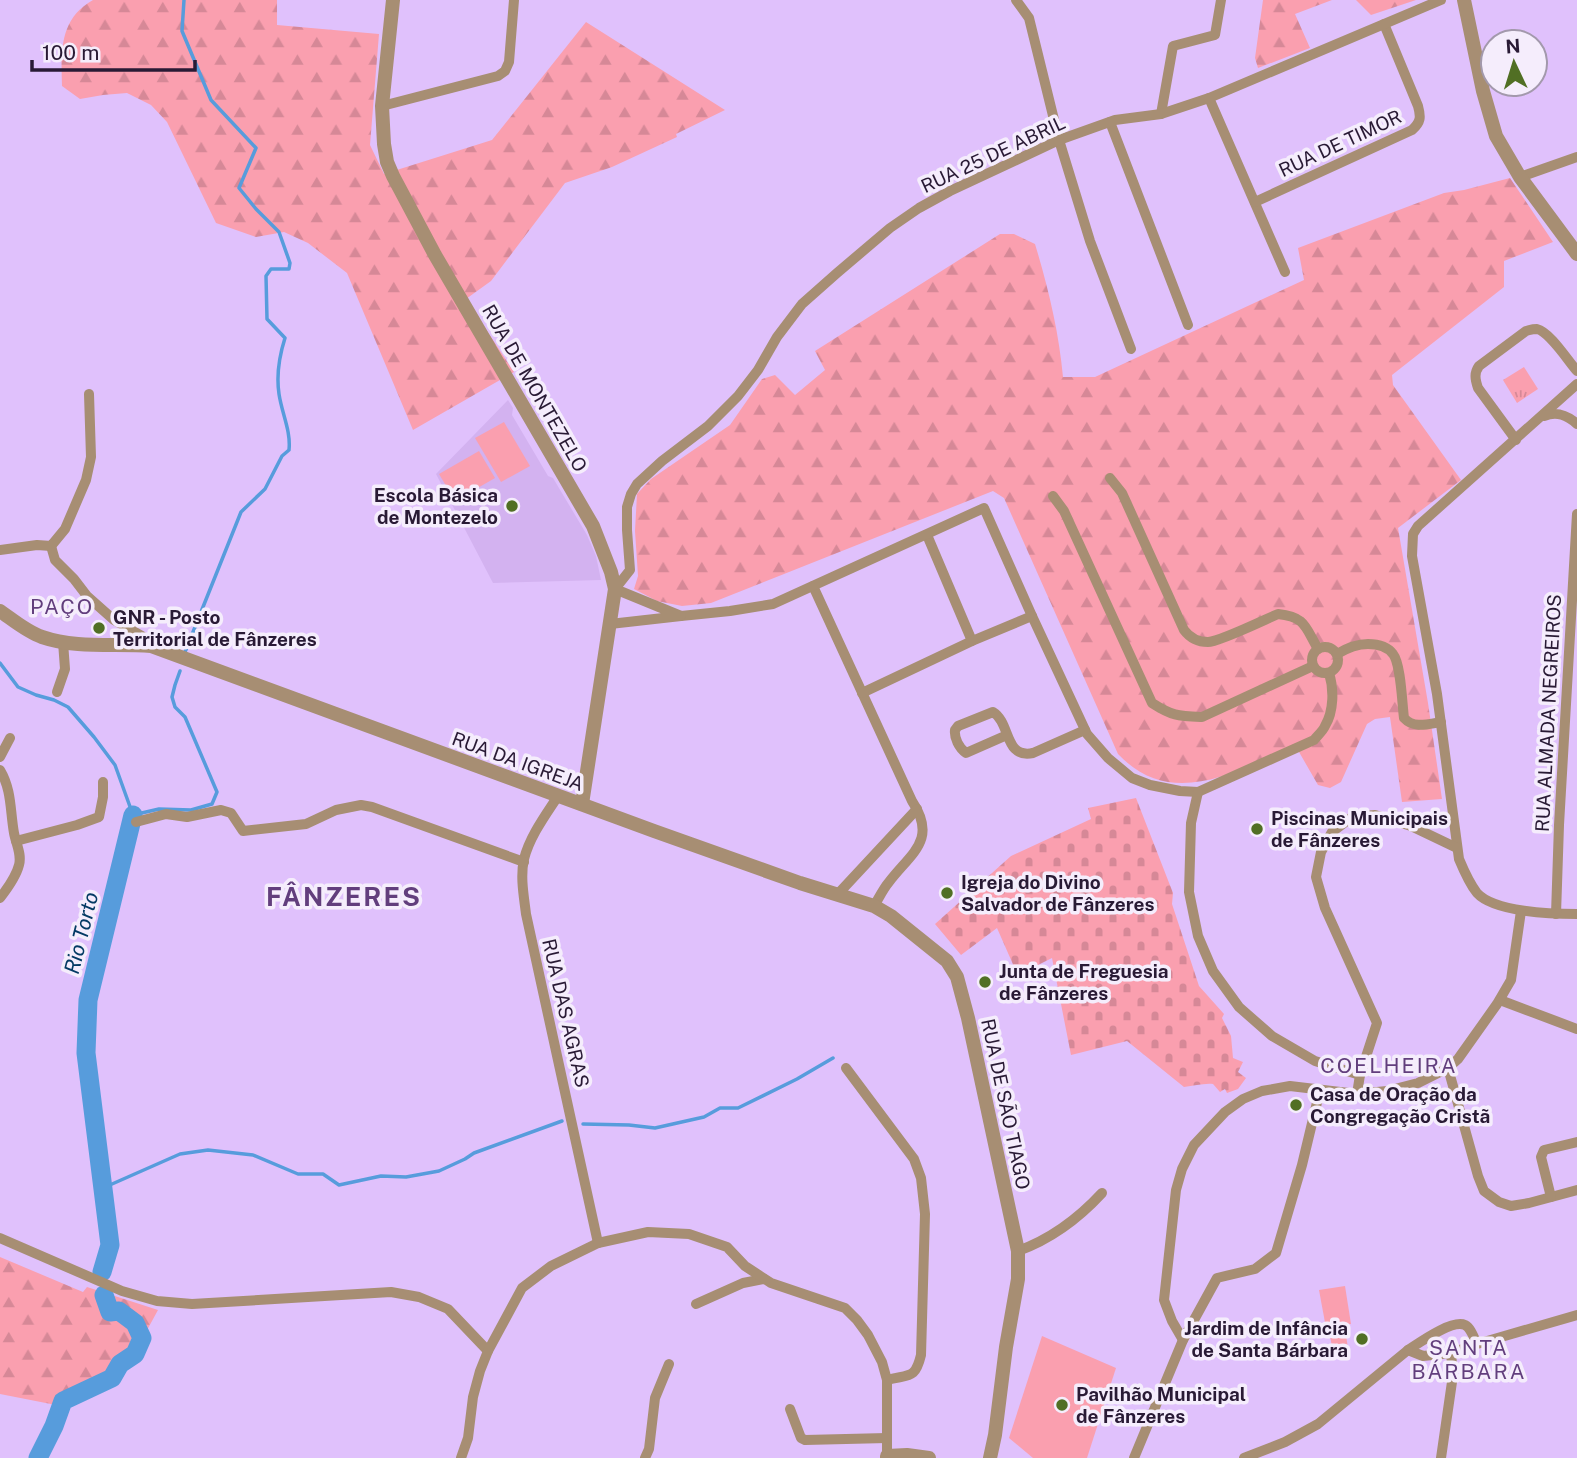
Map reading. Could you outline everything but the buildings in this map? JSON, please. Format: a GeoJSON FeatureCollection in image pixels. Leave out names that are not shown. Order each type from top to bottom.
{"type":"FeatureCollection","features":[{"type":"Feature","properties":{"kind":"street","name":"RUA DE MONTEZELO"},"geometry":{"type":"LineString","coordinates":[[393,0],[382,106],[387,162],[441,265],[593,526],[615,589],[582,804]]}},
{"type":"Feature","properties":{"kind":"street"},"geometry":{"type":"LineString","coordinates":[[382,106],[498,76],[505,71],[509,62],[514,0]]}},
{"type":"Feature","properties":{"kind":"street"},"geometry":{"type":"LineString","coordinates":[[1016,0],[1029,18],[1059,140],[1090,241],[1131,349]]}},
{"type":"Feature","properties":{"kind":"street"},"geometry":{"type":"LineString","coordinates":[[1161,114],[1174,46],[1215,35],[1221,0]]}},
{"type":"Feature","properties":{"kind":"street","name":"RUA 25 DE ABRIL"},"geometry":{"type":"LineString","coordinates":[[615,589],[630,570],[627,507],[638,484],[662,461],[708,426],[738,396],[758,370],[777,337],[803,304],[890,228],[950,191],[1059,140],[1110,122],[1161,114],[1209,98],[1441,0]]}},
{"type":"Feature","properties":{"kind":"street"},"geometry":{"type":"LineString","coordinates":[[1464,0],[1496,136],[1520,177],[1577,254]]}},
{"type":"Feature","properties":{"kind":"street","name":"RUA DE TIMOR"},"geometry":{"type":"LineString","coordinates":[[1255,202],[1412,130],[1419,124],[1418,106],[1384,24]]}},
{"type":"Feature","properties":{"kind":"street"},"geometry":{"type":"LineString","coordinates":[[1209,98],[1285,272]]}},
{"type":"Feature","properties":{"kind":"street"},"geometry":{"type":"LineString","coordinates":[[1110,122],[1188,325]]}},
{"type":"Feature","properties":{"kind":"street"},"geometry":{"type":"LineString","coordinates":[[1520,177],[1577,158]]}},
{"type":"Feature","properties":{"kind":"street"},"geometry":{"type":"LineString","coordinates":[[1516,440],[1478,388],[1475,371],[1479,366],[1526,331],[1534,329],[1548,335],[1577,372]]}},
{"type":"Feature","properties":{"kind":"street"},"geometry":{"type":"LineString","coordinates":[[1577,384],[1418,526],[1413,534],[1412,556],[1437,694],[1457,848],[1463,869],[1478,895],[1487,900],[1521,911],[1577,914]]}},
{"type":"Feature","properties":{"kind":"street"},"geometry":{"type":"LineString","coordinates":[[51,546],[65,529],[86,480],[91,457],[89,394]]}},
{"type":"Feature","properties":{"kind":"street"},"geometry":{"type":"LineString","coordinates":[[1541,417],[1558,413],[1577,424]]}},
{"type":"Feature","properties":{"kind":"street"},"geometry":{"type":"LineString","coordinates":[[1110,478],[1122,493],[1184,630],[1190,637],[1211,643],[1278,614],[1289,615],[1297,617],[1305,626],[1318,649]]}},
{"type":"Feature","properties":{"kind":"street"},"geometry":{"type":"LineString","coordinates":[[1053,496],[1064,511],[1152,702],[1168,713],[1202,717],[1313,666]]}},
{"type":"Feature","properties":{"kind":"street"},"geometry":{"type":"LineString","coordinates":[[610,624],[773,604],[984,508],[1087,734],[1108,758],[1132,778],[1150,785],[1198,792],[1314,740],[1325,727],[1330,714],[1333,692],[1329,673]]}},
{"type":"Feature","properties":{"kind":"street","name":"RUA ALMADA NEGREIROS"},"geometry":{"type":"LineString","coordinates":[[1556,914],[1577,514]]}},
{"type":"Feature","properties":{"kind":"street"},"geometry":{"type":"LineString","coordinates":[[927,535],[972,641]]}},
{"type":"Feature","properties":{"kind":"street"},"geometry":{"type":"LineString","coordinates":[[0,550],[51,546]]}},
{"type":"Feature","properties":{"kind":"street"},"geometry":{"type":"LineString","coordinates":[[51,546],[55,560],[86,596],[114,621],[142,636],[152,646]]}},
{"type":"Feature","properties":{"kind":"street"},"geometry":{"type":"LineString","coordinates":[[813,586],[922,818],[923,837],[915,853],[887,884],[874,906]]}},
{"type":"Feature","properties":{"kind":"street"},"geometry":{"type":"LineString","coordinates":[[615,589],[681,616]]}},
{"type":"Feature","properties":{"kind":"street","name":"RUA DA IGREJA"},"geometry":{"type":"LineString","coordinates":[[0,611],[40,637],[64,642],[152,646],[705,849],[874,906]]}},
{"type":"Feature","properties":{"kind":"street"},"geometry":{"type":"LineString","coordinates":[[862,693],[972,641],[1032,617]]}},
{"type":"Feature","properties":{"kind":"street"},"geometry":{"type":"LineString","coordinates":[[57,692],[65,669],[64,642]]}},
{"type":"Feature","properties":{"kind":"street"},"geometry":{"type":"LineString","coordinates":[[1337,653],[1350,646],[1364,644],[1387,648],[1397,662],[1405,718],[1410,724],[1419,725],[1441,722]]}},
{"type":"Feature","properties":{"kind":"street"},"geometry":{"type":"LineString","coordinates":[[1331,648],[1337,653],[1339,664],[1329,673],[1321,673],[1313,666],[1313,655],[1318,649],[1331,648]]}},
{"type":"Feature","properties":{"kind":"street"},"geometry":{"type":"LineString","coordinates":[[1007,735],[966,753],[961,749],[954,730],[993,712],[1000,718],[1014,749],[1026,754],[1085,730]]}},
{"type":"Feature","properties":{"kind":"street"},"geometry":{"type":"LineString","coordinates":[[0,757],[10,738]]}},
{"type":"Feature","properties":{"kind":"street"},"geometry":{"type":"LineString","coordinates":[[0,770],[10,796],[14,833],[20,856],[19,867],[0,898]]}},
{"type":"Feature","properties":{"kind":"street"},"geometry":{"type":"LineString","coordinates":[[16,841],[99,817],[103,782]]}},
{"type":"Feature","properties":{"kind":"street"},"geometry":{"type":"LineString","coordinates":[[1198,792],[1191,823],[1189,892],[1198,936],[1213,971],[1239,1007],[1272,1036],[1315,1061],[1360,1075]]}},
{"type":"Feature","properties":{"kind":"street","name":"RUA DAS AGRAS"},"geometry":{"type":"LineString","coordinates":[[558,796],[533,836],[524,862],[523,883],[526,914],[598,1243]]}},
{"type":"Feature","properties":{"kind":"street"},"geometry":{"type":"LineString","coordinates":[[136,822],[166,814],[187,817],[221,810],[231,813],[243,831],[306,824],[336,810],[361,805],[524,862]]}},
{"type":"Feature","properties":{"kind":"street"},"geometry":{"type":"LineString","coordinates":[[837,895],[917,809]]}},
{"type":"Feature","properties":{"kind":"street"},"geometry":{"type":"LineString","coordinates":[[1357,1094],[1360,1075],[1377,1023],[1325,908],[1316,877],[1321,852],[1332,832],[1352,817],[1375,815],[1411,826],[1457,848]]}},
{"type":"Feature","properties":{"kind":"street","name":"RUA DE SÃO TIAGO"},"geometry":{"type":"LineString","coordinates":[[874,906],[891,916],[947,961],[957,977],[1018,1251],[1018,1279],[990,1458]]}},
{"type":"Feature","properties":{"kind":"street"},"geometry":{"type":"LineString","coordinates":[[1183,1340],[1164,1300],[1176,1190],[1182,1169],[1194,1145],[1225,1112],[1253,1095],[1277,1087],[1290,1086],[1357,1094],[1387,1091],[1418,1083],[1448,1068],[1458,1059],[1511,980],[1521,911]]}},
{"type":"Feature","properties":{"kind":"street"},"geometry":{"type":"LineString","coordinates":[[1500,1000],[1577,1029]]}},
{"type":"Feature","properties":{"kind":"street"},"geometry":{"type":"LineString","coordinates":[[846,1068],[914,1159],[921,1178],[925,1214],[921,1355],[913,1375],[887,1380]]}},
{"type":"Feature","properties":{"kind":"street"},"geometry":{"type":"LineString","coordinates":[[1448,1068],[1484,1191],[1499,1202],[1511,1206],[1577,1190]]}},
{"type":"Feature","properties":{"kind":"street"},"geometry":{"type":"LineString","coordinates":[[1134,1458],[1183,1340],[1217,1278],[1255,1269],[1276,1252],[1302,1166],[1320,1090]]}},
{"type":"Feature","properties":{"kind":"street"},"geometry":{"type":"LineString","coordinates":[[1551,1197],[1541,1157],[1544,1150],[1577,1142]]}},
{"type":"Feature","properties":{"kind":"street"},"geometry":{"type":"LineString","coordinates":[[1018,1251],[1068,1225],[1102,1193]]}},
{"type":"Feature","properties":{"kind":"street"},"geometry":{"type":"LineString","coordinates":[[461,1458],[468,1438],[473,1397],[488,1351],[522,1288],[551,1266],[598,1243],[648,1231],[689,1234],[727,1247],[745,1266],[771,1283],[845,1308],[858,1320],[868,1335],[887,1380],[887,1457],[907,1455],[929,1458]]}},
{"type":"Feature","properties":{"kind":"street"},"geometry":{"type":"LineString","coordinates":[[0,1238],[122,1291],[157,1301],[192,1304],[391,1292],[419,1297],[448,1309],[488,1351]]}},
{"type":"Feature","properties":{"kind":"street"},"geometry":{"type":"LineString","coordinates":[[696,1304],[743,1283],[764,1279]]}},
{"type":"Feature","properties":{"kind":"street"},"geometry":{"type":"LineString","coordinates":[[1408,1350],[1423,1356],[1451,1353],[1577,1315]]}},
{"type":"Feature","properties":{"kind":"street"},"geometry":{"type":"LineString","coordinates":[[1244,1458],[1285,1442],[1318,1424],[1408,1350],[1448,1327],[1460,1324],[1468,1328],[1477,1344]]}},
{"type":"Feature","properties":{"kind":"street"},"geometry":{"type":"LineString","coordinates":[[1441,1458],[1453,1375],[1451,1353]]}},
{"type":"Feature","properties":{"kind":"street"},"geometry":{"type":"LineString","coordinates":[[645,1458],[649,1449],[655,1398],[669,1364]]}},
{"type":"Feature","properties":{"kind":"street"},"geometry":{"type":"LineString","coordinates":[[790,1409],[801,1437],[806,1440],[887,1438]]}},
{"type":"Feature","properties":{"kind":"shaded area","name":"Escola Básica de Montezelo"},"geometry":{"type":"Polygon","coordinates":[[[508,400],[513,408],[512,415],[587,535],[596,556],[601,580],[493,583],[436,474],[508,400]]]}},
{"type":"Feature","properties":{"kind":"green space"},"geometry":{"type":"Polygon","coordinates":[[[93,0],[277,0],[277,25],[379,34],[370,145],[384,174],[492,140],[586,22],[725,110],[676,134],[677,137],[612,167],[565,183],[491,281],[466,299],[514,372],[413,430],[347,273],[308,243],[284,232],[256,237],[216,223],[167,122],[151,105],[127,93],[80,99],[62,86],[64,37],[74,17],[93,0]]]}},
{"type":"Feature","properties":{"kind":"green space"},"geometry":{"type":"Polygon","coordinates":[[[1263,0],[1332,0],[1295,14],[1310,48],[1258,68],[1255,58],[1263,0]]]}},
{"type":"Feature","properties":{"kind":"green space"},"geometry":{"type":"Polygon","coordinates":[[[1356,0],[1416,0],[1371,15],[1356,0]]]}},
{"type":"Feature","properties":{"kind":"green space"},"geometry":{"type":"Polygon","coordinates":[[[1510,178],[1553,242],[1504,261],[1504,287],[1392,375],[1393,385],[1461,480],[1398,528],[1442,799],[1402,802],[1390,717],[1375,719],[1367,724],[1341,782],[1330,788],[1318,785],[1295,745],[1205,781],[1182,783],[1160,780],[1139,771],[1118,754],[1004,498],[993,491],[711,603],[682,606],[657,601],[634,589],[638,576],[635,531],[637,494],[651,479],[730,425],[762,379],[775,375],[795,395],[825,370],[815,351],[1000,234],[1014,234],[1035,244],[1059,343],[1063,377],[1095,377],[1304,280],[1298,248],[1444,193],[1510,178]]]}},
{"type":"Feature","properties":{"kind":"green space"},"geometry":{"type":"Polygon","coordinates":[[[1524,367],[1538,389],[1517,403],[1503,380],[1524,367]]]}},
{"type":"Feature","properties":{"kind":"green space"},"geometry":{"type":"Polygon","coordinates":[[[504,422],[530,466],[501,482],[475,438],[504,422]]]}},
{"type":"Feature","properties":{"kind":"green space"},"geometry":{"type":"Polygon","coordinates":[[[479,451],[495,478],[455,501],[439,474],[479,451]]]}},
{"type":"Feature","properties":{"kind":"green space"},"geometry":{"type":"Polygon","coordinates":[[[1136,798],[1173,893],[1172,904],[1199,986],[1224,1014],[1222,1018],[1231,1036],[1233,1058],[1243,1062],[1238,1072],[1246,1078],[1238,1089],[1227,1093],[1225,1089],[1220,1092],[1213,1084],[1184,1087],[1127,1041],[1071,1055],[1052,958],[1019,978],[997,928],[961,955],[935,924],[1011,856],[1091,819],[1088,808],[1136,798]]]}},
{"type":"Feature","properties":{"kind":"green space"},"geometry":{"type":"Polygon","coordinates":[[[0,1257],[83,1292],[87,1287],[158,1310],[140,1343],[83,1393],[57,1401],[56,1405],[0,1394],[0,1257]]]}},
{"type":"Feature","properties":{"kind":"green space"},"geometry":{"type":"Polygon","coordinates":[[[1345,1286],[1351,1324],[1326,1328],[1319,1290],[1345,1286]]]}},
{"type":"Feature","properties":{"kind":"green space"},"geometry":{"type":"Polygon","coordinates":[[[1345,1329],[1348,1348],[1334,1357],[1329,1331],[1345,1329]]]}},
{"type":"Feature","properties":{"kind":"green space","name":"Pavilhão Municipal de Fânzeres"},"geometry":{"type":"Polygon","coordinates":[[[1042,1336],[1116,1368],[1087,1458],[1033,1458],[1009,1438],[1042,1336]]]}},
{"type":"Feature","properties":{"kind":"waterway"},"geometry":{"type":"LineString","coordinates":[[184,0],[182,31],[211,100],[256,148],[239,188],[279,232],[290,263],[289,269],[271,269],[266,276],[267,319],[285,338],[278,379],[280,401],[289,436],[289,450],[282,456],[265,489],[241,512],[185,652]]}},
{"type":"Feature","properties":{"kind":"waterway"},"geometry":{"type":"LineString","coordinates":[[0,663],[18,687],[68,707],[115,765],[133,815],[159,809],[191,810],[212,804],[217,792],[185,717],[175,707],[172,697],[180,671]]}},
{"type":"Feature","properties":{"kind":"waterway","name":"Rio Torto"},"geometry":{"type":"LineString","coordinates":[[102,1272],[110,1245],[86,1053],[88,1000],[133,815]]}},
{"type":"Feature","properties":{"kind":"waterway"},"geometry":{"type":"LineString","coordinates":[[583,1124],[655,1128],[704,1117],[720,1108],[738,1108],[833,1058]]}},
{"type":"Feature","properties":{"kind":"waterway"},"geometry":{"type":"LineString","coordinates":[[103,1188],[180,1154],[208,1150],[253,1155],[298,1174],[323,1174],[339,1185],[381,1176],[406,1177],[439,1171],[474,1153],[562,1121]]}},
{"type":"Feature","properties":{"kind":"waterway","name":"Rio Torto"},"geometry":{"type":"LineString","coordinates":[[38,1458],[63,1401],[112,1378],[120,1364],[135,1354],[142,1338],[135,1323],[119,1311],[110,1312],[104,1295]]}},
{"type":"Feature","properties":{"kind":"place","name":"Escola Básica de Montezelo"},"geometry":{"type":"Point","coordinates":[512,506]}},
{"type":"Feature","properties":{"kind":"place","name":"GNR - Posto Territorial de Fânzeres"},"geometry":{"type":"Point","coordinates":[99,628]}},
{"type":"Feature","properties":{"kind":"place","name":"Piscinas Municipais de Fânzeres"},"geometry":{"type":"Point","coordinates":[1257,829]}},
{"type":"Feature","properties":{"kind":"place","name":"Igreja do Divino Salvador de Fânzeres"},"geometry":{"type":"Point","coordinates":[947,893]}},
{"type":"Feature","properties":{"kind":"place","name":"Junta de Freguesia de Fânzeres"},"geometry":{"type":"Point","coordinates":[985,982]}},
{"type":"Feature","properties":{"kind":"place","name":"Casa de Oração da Congregação Cristã"},"geometry":{"type":"Point","coordinates":[1296,1105]}},
{"type":"Feature","properties":{"kind":"place","name":"Jardim de Infância de Santa Bárbara"},"geometry":{"type":"Point","coordinates":[1362,1339]}},
{"type":"Feature","properties":{"kind":"place","name":"Pavilhão Municipal de Fânzeres"},"geometry":{"type":"Point","coordinates":[1062,1405]}},
{"type":"Feature","properties":{"kind":"district","name":"PAÇO"},"geometry":{"type":"Point","coordinates":[62,606]}},
{"type":"Feature","properties":{"kind":"district","name":"FÂNZERES"},"geometry":{"type":"Point","coordinates":[344,896]}},
{"type":"Feature","properties":{"kind":"district","name":"COELHEIRA"},"geometry":{"type":"Point","coordinates":[1389,1065]}},
{"type":"Feature","properties":{"kind":"district","name":"SANTA BÁRBARA"},"geometry":{"type":"Point","coordinates":[1469,1359]}}]}
